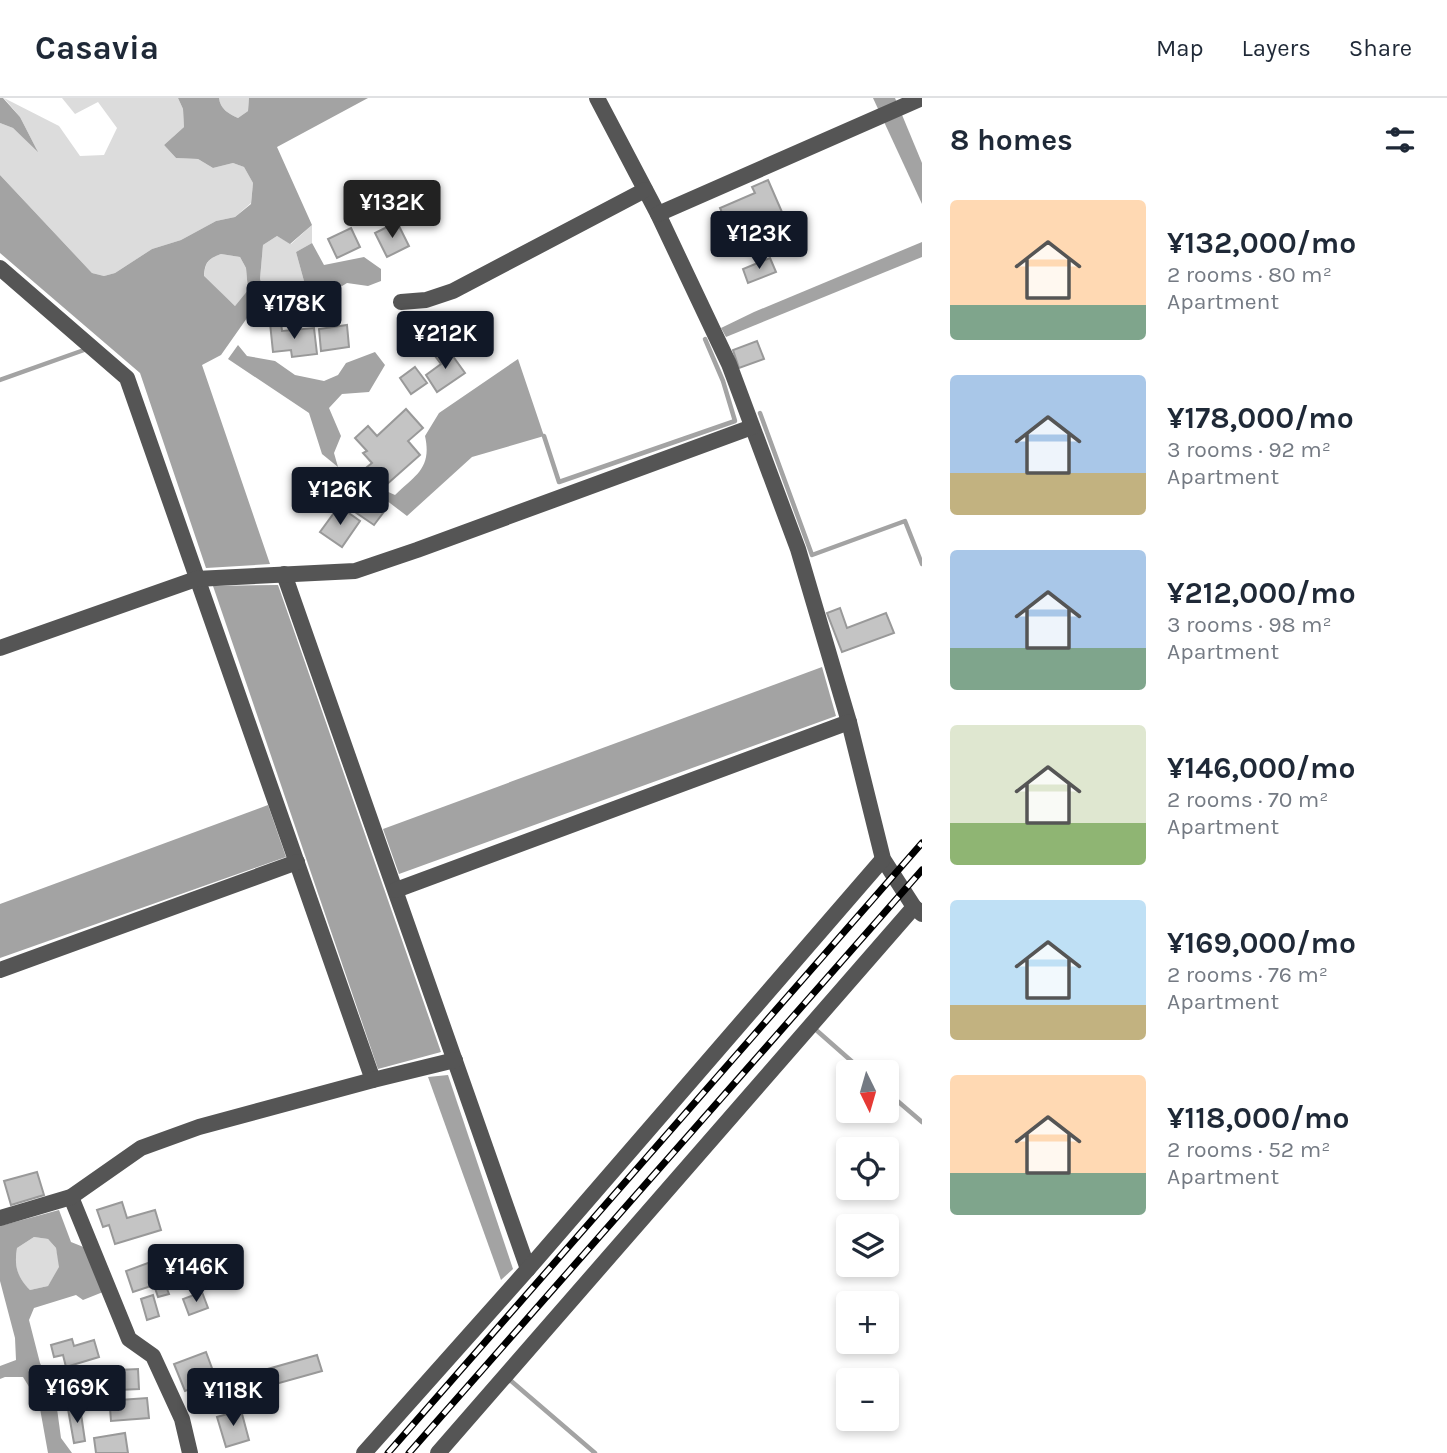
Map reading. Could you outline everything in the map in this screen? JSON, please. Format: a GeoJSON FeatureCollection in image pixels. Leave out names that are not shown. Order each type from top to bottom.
{"type":"FeatureCollection","features":[{"type":"Feature","properties":{"kind":"street"},"geometry":{"type":"LineString","coordinates":[[438,1453],[918,910],[883,859],[849,722],[797,549],[729,364],[657,214],[597,98]]}},
{"type":"Feature","properties":{"kind":"street"},"geometry":{"type":"LineString","coordinates":[[657,214],[922,98]]}},
{"type":"Feature","properties":{"kind":"street"},"geometry":{"type":"LineString","coordinates":[[401,302],[426,300],[453,291],[645,190]]}},
{"type":"Feature","properties":{"kind":"street"},"geometry":{"type":"LineString","coordinates":[[0,268],[127,378],[373,1080]]}},
{"type":"Feature","properties":{"kind":"street"},"geometry":{"type":"LineString","coordinates":[[0,648],[196,579],[355,571],[752,426]]}},
{"type":"Feature","properties":{"kind":"street"},"geometry":{"type":"LineString","coordinates":[[284,574],[528,1269]]}},
{"type":"Feature","properties":{"kind":"street"},"geometry":{"type":"LineString","coordinates":[[396,890],[849,722]]}},
{"type":"Feature","properties":{"kind":"street"},"geometry":{"type":"LineString","coordinates":[[364,1453],[528,1269],[883,859]]}},
{"type":"Feature","properties":{"kind":"street"},"geometry":{"type":"LineString","coordinates":[[0,970],[297,862]]}},
{"type":"Feature","properties":{"kind":"street"},"geometry":{"type":"LineString","coordinates":[[0,1218],[71,1198],[141,1148],[199,1127],[455,1060]]}},
{"type":"Feature","properties":{"kind":"street"},"geometry":{"type":"LineString","coordinates":[[71,1198],[129,1339],[153,1356],[182,1419],[190,1453]]}},
{"type":"Feature","properties":{"kind":"shaded area"},"geometry":{"type":"Polygon","coordinates":[[[0,98],[20,117],[38,152],[13,128],[0,123],[0,98]]]}},
{"type":"Feature","properties":{"kind":"shaded area"},"geometry":{"type":"Polygon","coordinates":[[[4,98],[59,126],[80,156],[104,155],[117,128],[98,102],[75,114],[62,98],[178,98],[183,109],[184,127],[164,145],[176,158],[198,159],[213,168],[233,163],[244,167],[253,183],[251,203],[235,217],[216,221],[181,240],[152,249],[115,273],[104,276],[92,273],[0,175],[0,123],[13,128],[37,150],[20,117],[4,98]]]}},
{"type":"Feature","properties":{"kind":"shaded area"},"geometry":{"type":"Polygon","coordinates":[[[178,98],[219,98],[223,108],[238,118],[248,111],[249,98],[368,98],[277,147],[312,225],[290,244],[277,236],[263,245],[260,279],[266,295],[286,298],[304,281],[296,252],[312,243],[324,265],[364,257],[381,269],[381,281],[368,286],[347,283],[306,308],[271,309],[247,318],[221,355],[202,365],[270,564],[206,568],[140,373],[0,253],[0,175],[92,273],[104,276],[115,273],[152,249],[181,240],[216,221],[235,217],[251,204],[253,183],[244,167],[233,163],[213,168],[198,159],[176,158],[164,145],[184,127],[183,109],[178,98]],[[221,254],[206,264],[204,271],[204,276],[235,306],[248,290],[246,268],[240,257],[221,254]]]}},
{"type":"Feature","properties":{"kind":"shaded area"},"geometry":{"type":"Polygon","coordinates":[[[219,98],[249,98],[248,111],[238,118],[223,108],[219,98]]]}},
{"type":"Feature","properties":{"kind":"shaded area"},"geometry":{"type":"Polygon","coordinates":[[[873,98],[895,98],[922,163],[922,204],[873,98]]]}},
{"type":"Feature","properties":{"kind":"shaded area"},"geometry":{"type":"Polygon","coordinates":[[[312,225],[312,243],[296,252],[304,281],[286,298],[266,295],[260,279],[263,245],[277,236],[291,244],[312,225]]]}},
{"type":"Feature","properties":{"kind":"shaded area"},"geometry":{"type":"Polygon","coordinates":[[[922,242],[922,257],[726,337],[721,328],[754,312],[922,242]]]}},
{"type":"Feature","properties":{"kind":"shaded area"},"geometry":{"type":"Polygon","coordinates":[[[221,254],[240,257],[246,268],[248,290],[235,306],[204,277],[208,262],[221,254]]]}},
{"type":"Feature","properties":{"kind":"shaded area"},"geometry":{"type":"Polygon","coordinates":[[[238,345],[247,356],[275,361],[295,375],[324,381],[338,375],[346,363],[375,352],[385,365],[369,392],[342,394],[329,408],[341,436],[334,453],[338,467],[322,454],[309,413],[228,359],[238,345]]]}},
{"type":"Feature","properties":{"kind":"shaded area"},"geometry":{"type":"Polygon","coordinates":[[[518,359],[544,436],[472,457],[407,516],[357,478],[395,495],[421,470],[426,456],[425,436],[439,413],[518,359]]]}},
{"type":"Feature","properties":{"kind":"shaded area"},"geometry":{"type":"Polygon","coordinates":[[[278,585],[441,1052],[378,1069],[213,586],[278,585]]]}},
{"type":"Feature","properties":{"kind":"shaded area"},"geometry":{"type":"Polygon","coordinates":[[[822,667],[836,716],[399,874],[383,829],[822,667]]]}},
{"type":"Feature","properties":{"kind":"shaded area"},"geometry":{"type":"Polygon","coordinates":[[[268,805],[286,857],[0,958],[0,904],[268,805]]]}},
{"type":"Feature","properties":{"kind":"shaded area"},"geometry":{"type":"Polygon","coordinates":[[[448,1075],[513,1269],[501,1280],[428,1077],[448,1075]]]}},
{"type":"Feature","properties":{"kind":"shaded area"},"geometry":{"type":"Polygon","coordinates":[[[59,1210],[71,1242],[86,1248],[103,1292],[83,1300],[76,1295],[34,1308],[29,1320],[40,1363],[55,1394],[61,1438],[72,1453],[48,1453],[39,1403],[23,1377],[0,1379],[0,1366],[16,1360],[15,1338],[0,1281],[0,1226],[59,1210]],[[34,1237],[17,1248],[17,1271],[30,1290],[48,1286],[59,1267],[56,1248],[48,1239],[34,1237]]]}},
{"type":"Feature","properties":{"kind":"shaded area"},"geometry":{"type":"Polygon","coordinates":[[[34,1237],[48,1239],[56,1248],[60,1267],[48,1286],[30,1290],[19,1276],[16,1254],[17,1248],[34,1237]]]}},
{"type":"Feature","properties":{"kind":"building"},"geometry":{"type":"Polygon","coordinates":[[[768,180],[785,219],[734,241],[720,208],[755,193],[752,187],[768,180]]]}},
{"type":"Feature","properties":{"kind":"building"},"geometry":{"type":"Polygon","coordinates":[[[397,222],[409,246],[387,257],[375,233],[397,222]]]}},
{"type":"Feature","properties":{"kind":"building"},"geometry":{"type":"Polygon","coordinates":[[[351,228],[360,247],[337,258],[328,239],[351,228]]]}},
{"type":"Feature","properties":{"kind":"building"},"geometry":{"type":"Polygon","coordinates":[[[770,258],[776,272],[748,283],[743,269],[770,258]]]}},
{"type":"Feature","properties":{"kind":"building"},"geometry":{"type":"Polygon","coordinates":[[[281,322],[282,331],[314,328],[317,354],[292,357],[291,350],[273,352],[270,323],[281,322]]]}},
{"type":"Feature","properties":{"kind":"building"},"geometry":{"type":"Polygon","coordinates":[[[347,325],[349,347],[321,351],[319,329],[347,325]]]}},
{"type":"Feature","properties":{"kind":"building"},"geometry":{"type":"Polygon","coordinates":[[[757,341],[764,359],[739,368],[733,350],[757,341]]]}},
{"type":"Feature","properties":{"kind":"building"},"geometry":{"type":"Polygon","coordinates":[[[447,348],[465,373],[437,392],[426,375],[441,364],[435,356],[447,348]]]}},
{"type":"Feature","properties":{"kind":"building"},"geometry":{"type":"Polygon","coordinates":[[[415,367],[427,383],[411,394],[400,378],[415,367]]]}},
{"type":"Feature","properties":{"kind":"building"},"geometry":{"type":"Polygon","coordinates":[[[406,409],[423,428],[408,441],[420,455],[386,485],[362,471],[372,463],[363,453],[367,451],[355,438],[368,426],[377,436],[406,409]]]}},
{"type":"Feature","properties":{"kind":"building"},"geometry":{"type":"Polygon","coordinates":[[[364,500],[383,513],[374,525],[355,512],[364,500]]]}},
{"type":"Feature","properties":{"kind":"building"},"geometry":{"type":"Polygon","coordinates":[[[339,506],[360,521],[342,547],[320,532],[339,506]]]}},
{"type":"Feature","properties":{"kind":"building"},"geometry":{"type":"Polygon","coordinates":[[[840,608],[847,628],[886,613],[894,633],[842,652],[827,613],[840,608]]]}},
{"type":"Feature","properties":{"kind":"building"},"geometry":{"type":"Polygon","coordinates":[[[37,1172],[44,1195],[11,1205],[4,1181],[37,1172]]]}},
{"type":"Feature","properties":{"kind":"building"},"geometry":{"type":"Polygon","coordinates":[[[122,1202],[127,1218],[155,1210],[161,1230],[115,1244],[109,1225],[103,1227],[97,1210],[122,1202]]]}},
{"type":"Feature","properties":{"kind":"building"},"geometry":{"type":"Polygon","coordinates":[[[156,1260],[169,1294],[158,1297],[154,1285],[133,1292],[126,1271],[156,1260]]]}},
{"type":"Feature","properties":{"kind":"building"},"geometry":{"type":"Polygon","coordinates":[[[202,1292],[208,1308],[189,1315],[183,1299],[202,1292]]]}},
{"type":"Feature","properties":{"kind":"building"},"geometry":{"type":"Polygon","coordinates":[[[153,1295],[159,1316],[147,1320],[141,1299],[153,1295]]]}},
{"type":"Feature","properties":{"kind":"building"},"geometry":{"type":"Polygon","coordinates":[[[72,1339],[74,1346],[94,1340],[99,1357],[66,1367],[63,1355],[54,1357],[51,1345],[72,1339]]]}},
{"type":"Feature","properties":{"kind":"building"},"geometry":{"type":"Polygon","coordinates":[[[206,1352],[216,1379],[185,1391],[174,1364],[206,1352]]]}},
{"type":"Feature","properties":{"kind":"building"},"geometry":{"type":"Polygon","coordinates":[[[317,1355],[322,1371],[254,1390],[250,1374],[317,1355]]]}},
{"type":"Feature","properties":{"kind":"building"},"geometry":{"type":"Polygon","coordinates":[[[138,1369],[139,1389],[119,1390],[118,1370],[138,1369]]]}},
{"type":"Feature","properties":{"kind":"building"},"geometry":{"type":"Polygon","coordinates":[[[231,1375],[239,1396],[222,1402],[214,1382],[231,1375]]]}},
{"type":"Feature","properties":{"kind":"building"},"geometry":{"type":"Polygon","coordinates":[[[147,1398],[149,1418],[111,1421],[110,1408],[121,1407],[120,1400],[147,1398]]]}},
{"type":"Feature","properties":{"kind":"building"},"geometry":{"type":"Polygon","coordinates":[[[80,1407],[85,1441],[74,1443],[68,1409],[80,1407]]]}},
{"type":"Feature","properties":{"kind":"building"},"geometry":{"type":"Polygon","coordinates":[[[241,1410],[249,1440],[226,1447],[217,1417],[241,1410]]]}},
{"type":"Feature","properties":{"kind":"building"},"geometry":{"type":"Polygon","coordinates":[[[125,1433],[128,1453],[96,1453],[94,1438],[125,1433]]]}},
{"type":"Feature","properties":{"kind":"waterway"},"geometry":{"type":"LineString","coordinates":[[544,436],[559,482],[735,421],[723,381],[705,339]]}},
{"type":"Feature","properties":{"kind":"waterway"},"geometry":{"type":"LineString","coordinates":[[0,380],[84,350]]}},
{"type":"Feature","properties":{"kind":"waterway"},"geometry":{"type":"LineString","coordinates":[[760,413],[812,555],[905,521],[922,564]]}},
{"type":"Feature","properties":{"kind":"waterway"},"geometry":{"type":"LineString","coordinates":[[815,1029],[850,1060]]}},
{"type":"Feature","properties":{"kind":"waterway"},"geometry":{"type":"LineString","coordinates":[[900,1103],[922,1122]]}},
{"type":"Feature","properties":{"kind":"waterway"},"geometry":{"type":"LineString","coordinates":[[510,1380],[595,1453]]}},
{"type":"Feature","properties":{"kind":"railway"},"geometry":{"type":"LineString","coordinates":[[388,1453],[922,843]]}},
{"type":"Feature","properties":{"kind":"railway"},"geometry":{"type":"LineString","coordinates":[[409,1453],[922,870]]}}]}
